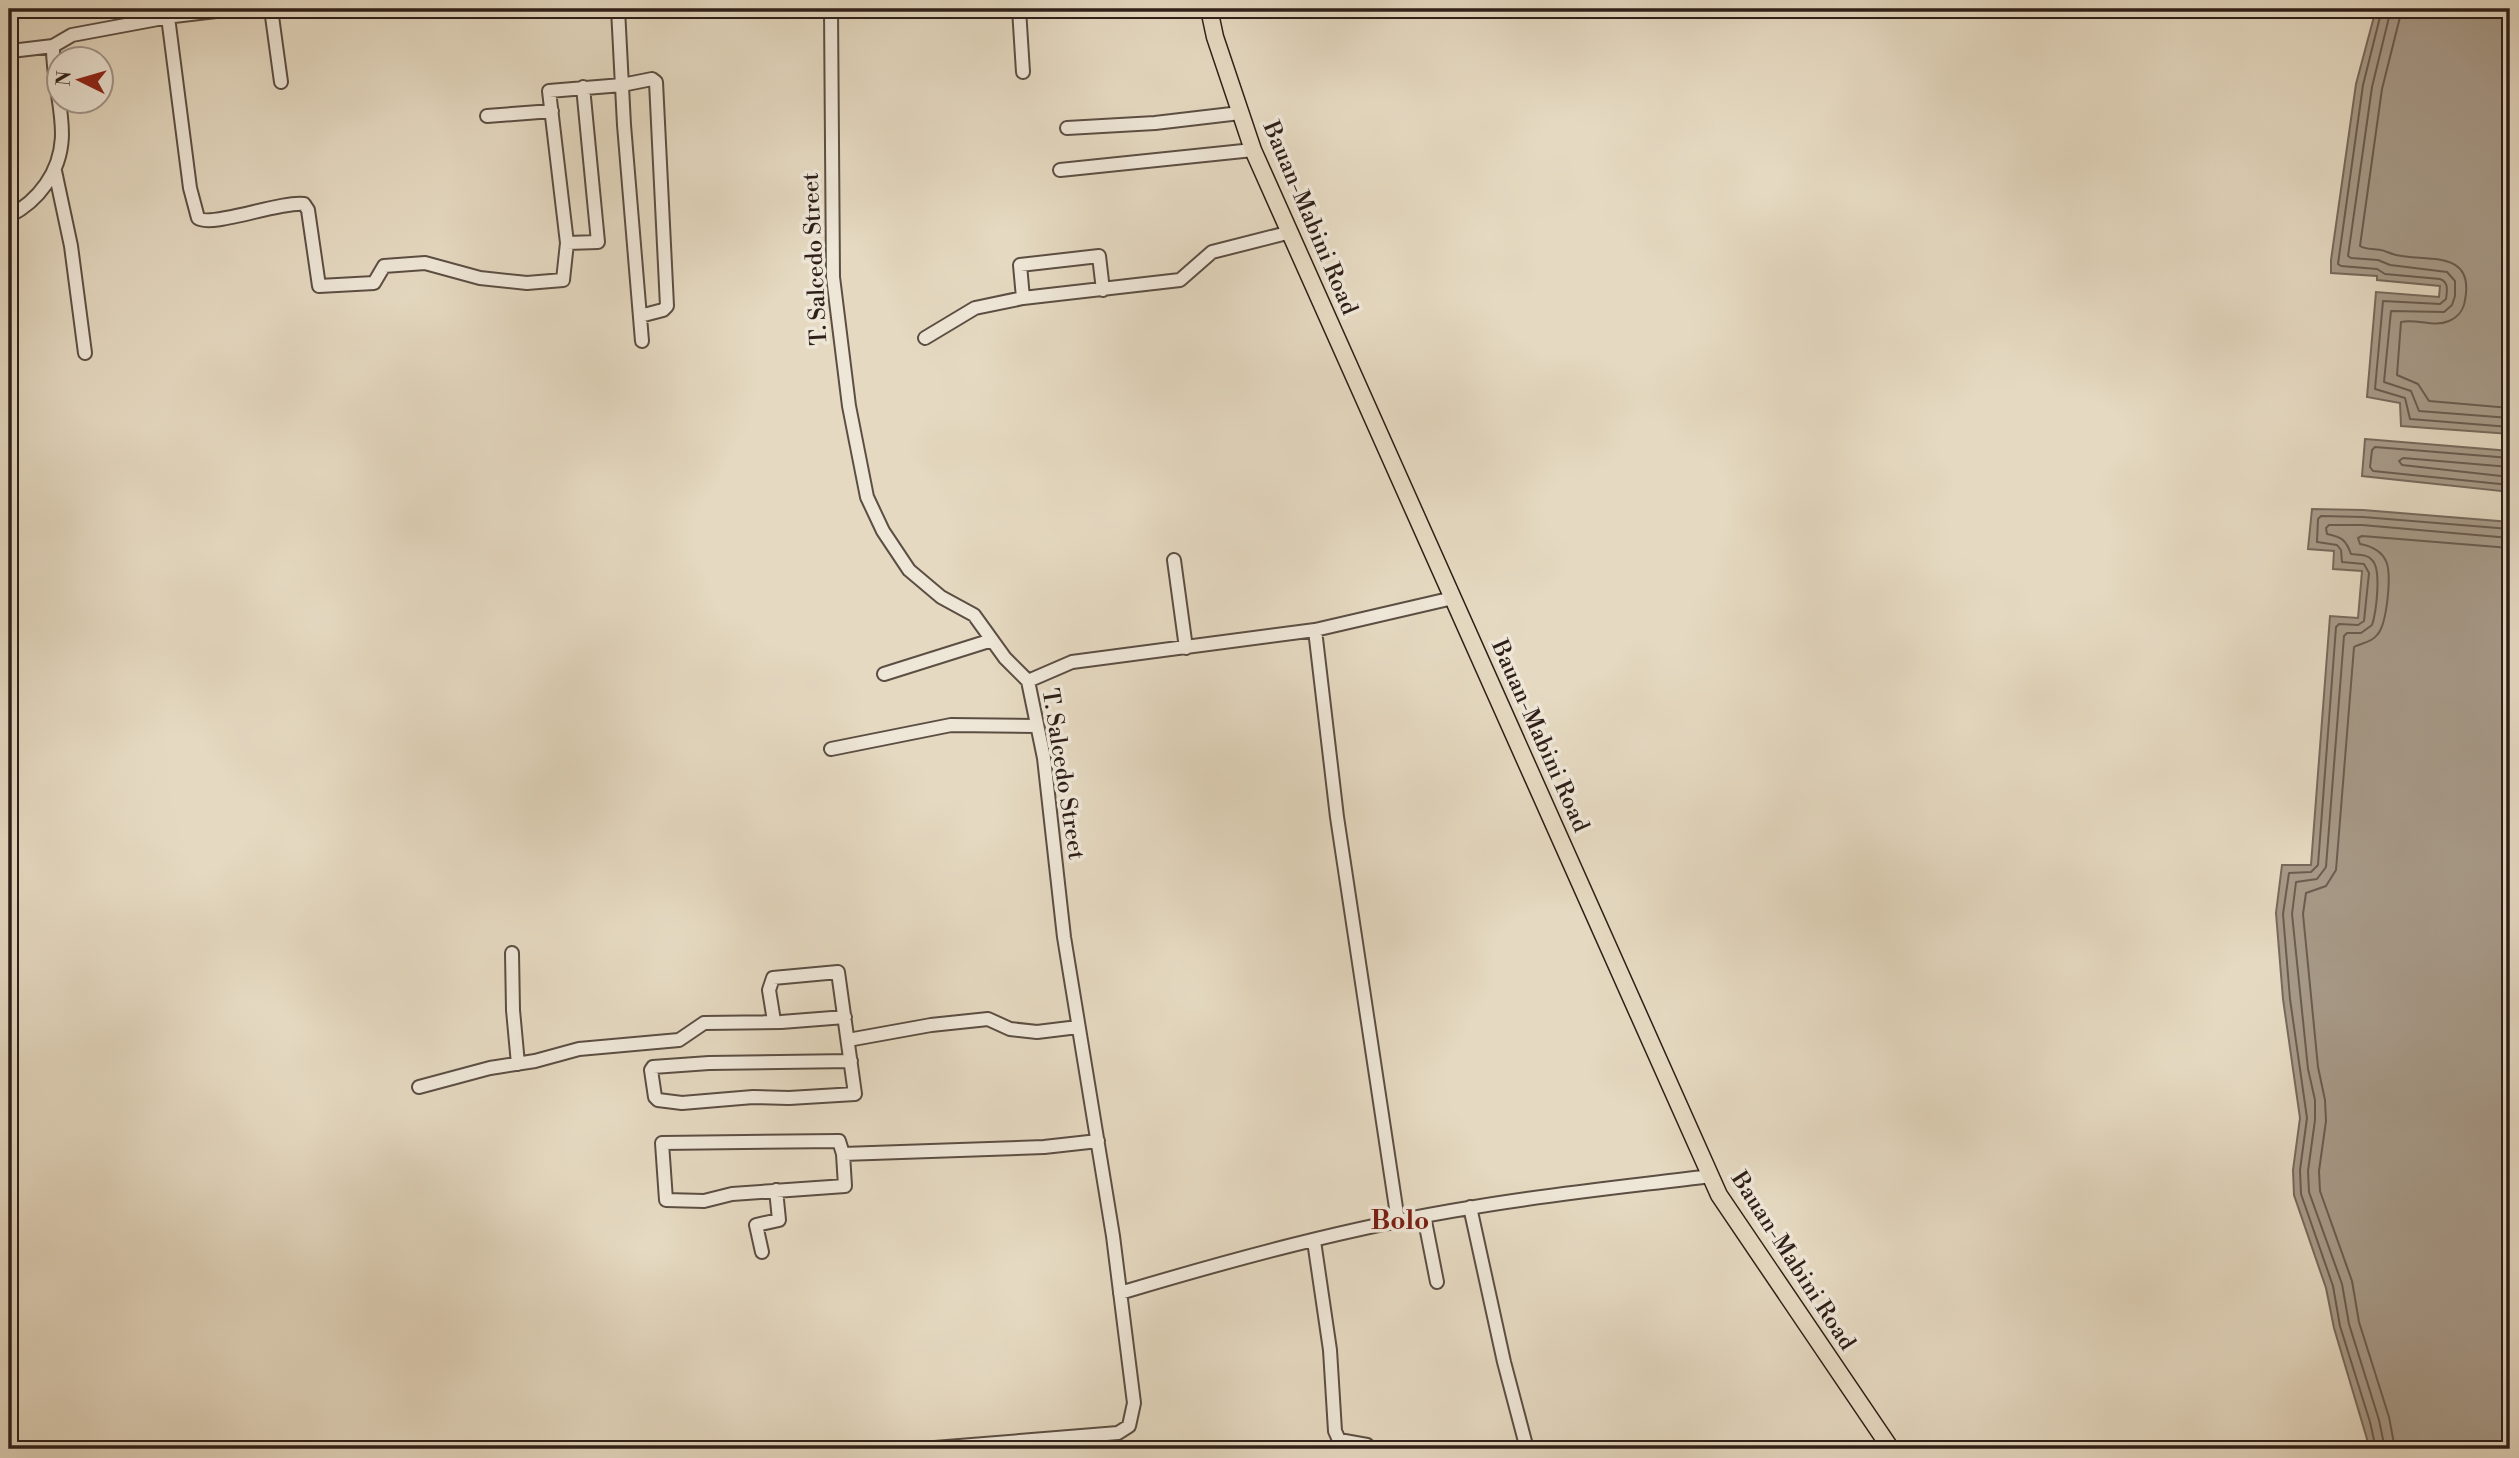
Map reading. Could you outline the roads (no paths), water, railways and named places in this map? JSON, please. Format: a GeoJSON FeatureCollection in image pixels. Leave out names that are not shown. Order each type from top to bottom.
{"type":"FeatureCollection","features":[{"type":"Feature","properties":{"kind":"main road","name":"Bauan-Mabini Road"},"geometry":{"type":"LineString","coordinates":[[1209,9],[1215,37],[1253,150],[1719,1195],[1891,1449]]}},
{"type":"Feature","properties":{"kind":"street"},"geometry":{"type":"LineString","coordinates":[[53,46],[72,35],[168,17],[233,9]]}},
{"type":"Feature","properties":{"kind":"street"},"geometry":{"type":"LineString","coordinates":[[271,9],[281,82]]}},
{"type":"Feature","properties":{"kind":"street"},"geometry":{"type":"LineString","coordinates":[[618,9],[642,341]]}},
{"type":"Feature","properties":{"kind":"street","name":"T. Salcedo Street"},"geometry":{"type":"LineString","coordinates":[[831,9],[833,277],[847,394],[867,497],[883,531],[909,569],[941,597],[974,615],[1005,658],[1028,681],[1044,758],[1064,937],[1098,1141],[1134,1403],[1129,1426],[1118,1433],[922,1449]]}},
{"type":"Feature","properties":{"kind":"street"},"geometry":{"type":"LineString","coordinates":[[1019,9],[1023,72]]}},
{"type":"Feature","properties":{"kind":"street"},"geometry":{"type":"LineString","coordinates":[[168,17],[190,188],[198,218],[203,222],[296,203],[304,204],[308,210],[319,286],[374,283],[384,266],[425,263],[480,278],[527,283],[563,280],[567,243],[549,91],[622,85],[652,79],[656,82],[667,306],[663,310],[640,316]]}},
{"type":"Feature","properties":{"kind":"street"},"geometry":{"type":"LineString","coordinates":[[11,51],[46,47]]}},
{"type":"Feature","properties":{"kind":"street"},"geometry":{"type":"LineString","coordinates":[[567,243],[598,242],[583,87]]}},
{"type":"Feature","properties":{"kind":"street"},"geometry":{"type":"LineString","coordinates":[[488,116],[552,111]]}},
{"type":"Feature","properties":{"kind":"street"},"geometry":{"type":"LineString","coordinates":[[1067,128],[1155,123],[1240,113]]}},
{"type":"Feature","properties":{"kind":"street"},"geometry":{"type":"LineString","coordinates":[[9,216],[41,192],[55,171],[62,149],[61,116]]}},
{"type":"Feature","properties":{"kind":"street"},"geometry":{"type":"LineString","coordinates":[[1060,170],[1253,150]]}},
{"type":"Feature","properties":{"kind":"street"},"geometry":{"type":"LineString","coordinates":[[55,171],[71,246],[85,353]]}},
{"type":"Feature","properties":{"kind":"street"},"geometry":{"type":"LineString","coordinates":[[925,338],[975,308],[1023,298],[1180,280],[1212,252],[1291,232]]}},
{"type":"Feature","properties":{"kind":"street"},"geometry":{"type":"LineString","coordinates":[[1023,298],[1020,265],[1099,256],[1103,290]]}},
{"type":"Feature","properties":{"kind":"street"},"geometry":{"type":"LineString","coordinates":[[1174,560],[1185,648]]}},
{"type":"Feature","properties":{"kind":"street"},"geometry":{"type":"LineString","coordinates":[[1028,681],[1072,662],[1315,630],[1454,598]]}},
{"type":"Feature","properties":{"kind":"street"},"geometry":{"type":"LineString","coordinates":[[1315,630],[1337,817],[1398,1221]]}},
{"type":"Feature","properties":{"kind":"street"},"geometry":{"type":"LineString","coordinates":[[884,674],[992,640]]}},
{"type":"Feature","properties":{"kind":"street"},"geometry":{"type":"LineString","coordinates":[[831,749],[951,725],[1036,726]]}},
{"type":"Feature","properties":{"kind":"street"},"geometry":{"type":"LineString","coordinates":[[512,953],[518,1064]]}},
{"type":"Feature","properties":{"kind":"street"},"geometry":{"type":"LineString","coordinates":[[774,1021],[769,990],[773,978],[838,972],[855,1094],[753,1097],[682,1103],[655,1097],[651,1070],[678,1064],[850,1061]]}},
{"type":"Feature","properties":{"kind":"street"},"geometry":{"type":"LineString","coordinates":[[419,1087],[579,1049],[679,1040],[704,1023],[845,1017]]}},
{"type":"Feature","properties":{"kind":"street"},"geometry":{"type":"LineString","coordinates":[[848,1040],[989,1019],[1010,1029],[1037,1031],[1078,1027]]}},
{"type":"Feature","properties":{"kind":"street"},"geometry":{"type":"LineString","coordinates":[[839,1141],[843,1154],[845,1186],[732,1194],[704,1201],[666,1200],[662,1143],[839,1141]]}},
{"type":"Feature","properties":{"kind":"street"},"geometry":{"type":"LineString","coordinates":[[843,1154],[1044,1147],[1098,1141]]}},
{"type":"Feature","properties":{"kind":"street"},"geometry":{"type":"LineString","coordinates":[[1120,1293],[1188,1272],[1398,1221],[1470,1208],[1711,1176]]}},
{"type":"Feature","properties":{"kind":"street"},"geometry":{"type":"LineString","coordinates":[[762,1252],[756,1225],[779,1220],[776,1190]]}},
{"type":"Feature","properties":{"kind":"street"},"geometry":{"type":"LineString","coordinates":[[1470,1208],[1504,1362],[1527,1449]]}},
{"type":"Feature","properties":{"kind":"street"},"geometry":{"type":"LineString","coordinates":[[1424,1216],[1437,1282]]}},
{"type":"Feature","properties":{"kind":"street"},"geometry":{"type":"LineString","coordinates":[[1314,1241],[1330,1350],[1335,1431],[1339,1440],[1367,1445],[1369,1449]]}},
{"type":"Feature","properties":{"kind":"water"},"geometry":{"type":"Polygon","coordinates":[[[2376,9],[2510,9],[2510,434],[2401,426],[2400,403],[2367,397],[2376,292],[2439,297],[2440,286],[2377,280],[2377,276],[2331,273],[2356,84],[2376,9]]]}},
{"type":"Feature","properties":{"kind":"water"},"geometry":{"type":"Polygon","coordinates":[[[2365,439],[2510,451],[2510,492],[2362,476],[2365,439]]]}},
{"type":"Feature","properties":{"kind":"water"},"geometry":{"type":"Polygon","coordinates":[[[2312,509],[2363,510],[2510,522],[2510,1449],[2370,1449],[2334,1328],[2326,1288],[2294,1195],[2293,1170],[2300,1118],[2283,999],[2276,913],[2282,865],[2311,865],[2330,616],[2358,618],[2362,571],[2333,569],[2334,551],[2308,549],[2312,509]]]}},
{"type":"Feature","properties":{"kind":"district","name":"Bolo"},"geometry":{"type":"Point","coordinates":[1400,1221]}}]}
